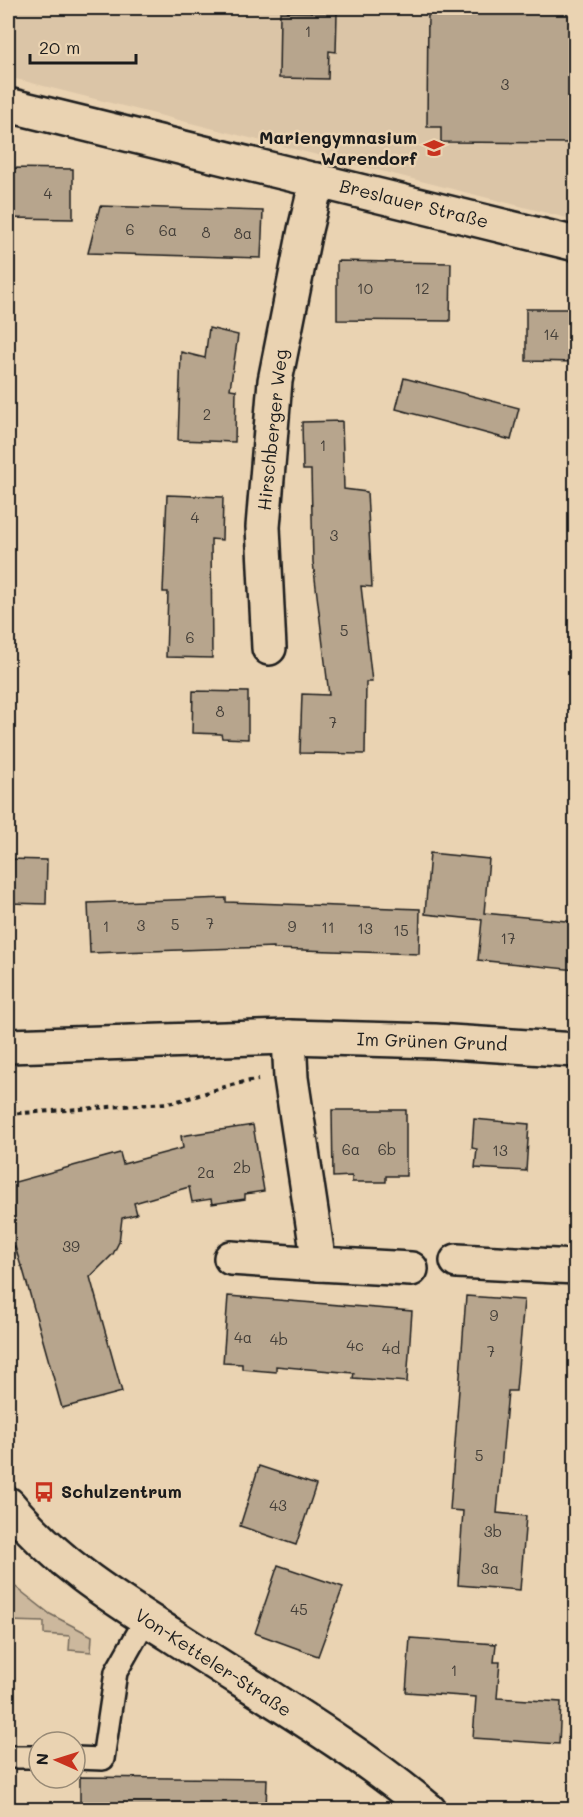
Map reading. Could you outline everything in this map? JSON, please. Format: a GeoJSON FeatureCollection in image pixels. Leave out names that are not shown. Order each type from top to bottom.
{"type":"FeatureCollection","features":[{"type":"Feature","properties":{"kind":"street","name":"Breslauer Straße"},"geometry":{"type":"LineString","coordinates":[[8,105],[576,244]]}},
{"type":"Feature","properties":{"kind":"street","name":"Hirschberger Weg"},"geometry":{"type":"LineString","coordinates":[[269,648],[263,527],[275,381],[317,180]]}},
{"type":"Feature","properties":{"kind":"street","name":"Im Grünen Grund"},"geometry":{"type":"LineString","coordinates":[[8,1046],[289,1037],[435,1041],[576,1050]]}},
{"type":"Feature","properties":{"kind":"street"},"geometry":{"type":"LineString","coordinates":[[289,1037],[291,1078],[319,1264]]}},
{"type":"Feature","properties":{"kind":"street"},"geometry":{"type":"LineString","coordinates":[[231,1258],[411,1269]]}},
{"type":"Feature","properties":{"kind":"street"},"geometry":{"type":"LineString","coordinates":[[457,1261],[576,1267]]}},
{"type":"Feature","properties":{"kind":"street","name":"Von-Ketteler-Straße"},"geometry":{"type":"LineString","coordinates":[[8,1504],[47,1547],[77,1572],[333,1740],[429,1809]]}},
{"type":"Feature","properties":{"kind":"lane"},"geometry":{"type":"LineString","coordinates":[[87,1758],[103,1759],[116,1672],[146,1619]]}},
{"type":"Feature","properties":{"kind":"lane"},"geometry":{"type":"LineString","coordinates":[[8,1757],[27,1757]]}},
{"type":"Feature","properties":{"kind":"path"},"geometry":{"type":"LineString","coordinates":[[8,1114],[167,1103],[241,1083],[291,1078]]}},
{"type":"Feature","properties":{"kind":"shaded area","name":"Mariengymnasium Warendorf"},"geometry":{"type":"Polygon","coordinates":[[[8,8],[575,8],[575,220],[8,77],[8,8]]]}},
{"type":"Feature","properties":{"kind":"shaded area"},"geometry":{"type":"Polygon","coordinates":[[[8,1581],[50,1614],[92,1636],[91,1652],[69,1650],[70,1636],[44,1634],[44,1622],[8,1621],[8,1581]]]}},
{"type":"Feature","properties":{"kind":"building"},"geometry":{"type":"Polygon","coordinates":[[[428,8],[576,8],[576,143],[441,142],[441,127],[427,127],[428,8]]]}},
{"type":"Feature","properties":{"kind":"building"},"geometry":{"type":"Polygon","coordinates":[[[280,12],[337,13],[336,52],[329,51],[328,79],[279,78],[280,12]]]}},
{"type":"Feature","properties":{"kind":"building"},"geometry":{"type":"Polygon","coordinates":[[[8,168],[73,169],[73,219],[8,218],[8,168]]]}},
{"type":"Feature","properties":{"kind":"building"},"geometry":{"type":"Polygon","coordinates":[[[100,206],[263,211],[261,258],[88,253],[100,206]]]}},
{"type":"Feature","properties":{"kind":"building"},"geometry":{"type":"Polygon","coordinates":[[[337,261],[451,263],[450,321],[337,320],[337,261]]]}},
{"type":"Feature","properties":{"kind":"building"},"geometry":{"type":"Polygon","coordinates":[[[526,309],[576,309],[576,362],[526,361],[526,309]]]}},
{"type":"Feature","properties":{"kind":"building"},"geometry":{"type":"Polygon","coordinates":[[[209,328],[238,335],[230,389],[236,390],[235,442],[178,440],[181,352],[205,358],[209,328]]]}},
{"type":"Feature","properties":{"kind":"building"},"geometry":{"type":"Polygon","coordinates":[[[404,378],[519,408],[511,440],[396,409],[404,378]]]}},
{"type":"Feature","properties":{"kind":"building"},"geometry":{"type":"Polygon","coordinates":[[[342,421],[344,489],[367,492],[372,587],[361,586],[372,682],[366,682],[365,754],[300,753],[302,694],[329,695],[313,562],[311,470],[303,470],[302,422],[342,421]]]}},
{"type":"Feature","properties":{"kind":"building"},"geometry":{"type":"Polygon","coordinates":[[[167,495],[223,497],[222,540],[211,539],[212,658],[166,657],[168,592],[163,592],[167,495]]]}},
{"type":"Feature","properties":{"kind":"building"},"geometry":{"type":"Polygon","coordinates":[[[193,691],[248,692],[248,739],[222,738],[221,734],[192,733],[193,691]]]}},
{"type":"Feature","properties":{"kind":"building"},"geometry":{"type":"Polygon","coordinates":[[[430,853],[489,859],[484,913],[576,922],[576,970],[478,960],[482,920],[425,914],[430,853]]]}},
{"type":"Feature","properties":{"kind":"building"},"geometry":{"type":"Polygon","coordinates":[[[8,859],[47,860],[46,904],[8,903],[8,859]]]}},
{"type":"Feature","properties":{"kind":"building"},"geometry":{"type":"Polygon","coordinates":[[[226,898],[226,902],[420,909],[419,954],[274,949],[274,947],[90,953],[88,903],[226,898]]]}},
{"type":"Feature","properties":{"kind":"building"},"geometry":{"type":"Polygon","coordinates":[[[332,1110],[406,1110],[406,1176],[386,1176],[386,1182],[352,1182],[352,1176],[333,1177],[332,1110]]]}},
{"type":"Feature","properties":{"kind":"building"},"geometry":{"type":"Polygon","coordinates":[[[474,1119],[529,1124],[526,1171],[475,1168],[477,1149],[472,1148],[474,1119]]]}},
{"type":"Feature","properties":{"kind":"building"},"geometry":{"type":"Polygon","coordinates":[[[253,1125],[264,1191],[245,1194],[245,1199],[212,1204],[211,1199],[192,1202],[189,1187],[134,1203],[137,1214],[122,1218],[119,1242],[113,1254],[90,1277],[122,1392],[62,1408],[22,1266],[15,1247],[8,1249],[8,1184],[120,1153],[123,1164],[183,1148],[181,1136],[253,1125]]]}},
{"type":"Feature","properties":{"kind":"building"},"geometry":{"type":"Polygon","coordinates":[[[228,1296],[412,1311],[407,1382],[353,1378],[354,1373],[276,1366],[276,1372],[242,1369],[242,1364],[223,1363],[228,1296]]]}},
{"type":"Feature","properties":{"kind":"building"},"geometry":{"type":"Polygon","coordinates":[[[466,1296],[524,1300],[516,1391],[508,1391],[497,1513],[526,1516],[520,1590],[458,1585],[463,1511],[450,1510],[466,1296]]]}},
{"type":"Feature","properties":{"kind":"building"},"geometry":{"type":"Polygon","coordinates":[[[259,1466],[316,1485],[296,1545],[240,1526],[259,1466]]]}},
{"type":"Feature","properties":{"kind":"building"},"geometry":{"type":"Polygon","coordinates":[[[278,1565],[343,1587],[318,1656],[255,1633],[278,1565]]]}},
{"type":"Feature","properties":{"kind":"building"},"geometry":{"type":"Polygon","coordinates":[[[410,1638],[496,1644],[494,1662],[500,1662],[497,1698],[561,1702],[559,1744],[473,1738],[476,1697],[406,1692],[410,1638]]]}},
{"type":"Feature","properties":{"kind":"building"},"geometry":{"type":"Polygon","coordinates":[[[87,1777],[267,1779],[266,1809],[80,1809],[80,1790],[87,1790],[87,1777]]]}},
{"type":"Feature","properties":{"kind":"place","name":"Mariengymnasium Warendorf"},"geometry":{"type":"Point","coordinates":[434,148]}},
{"type":"Feature","properties":{"kind":"place","name":"Schulzentrum"},"geometry":{"type":"Point","coordinates":[44,1492]}}]}
